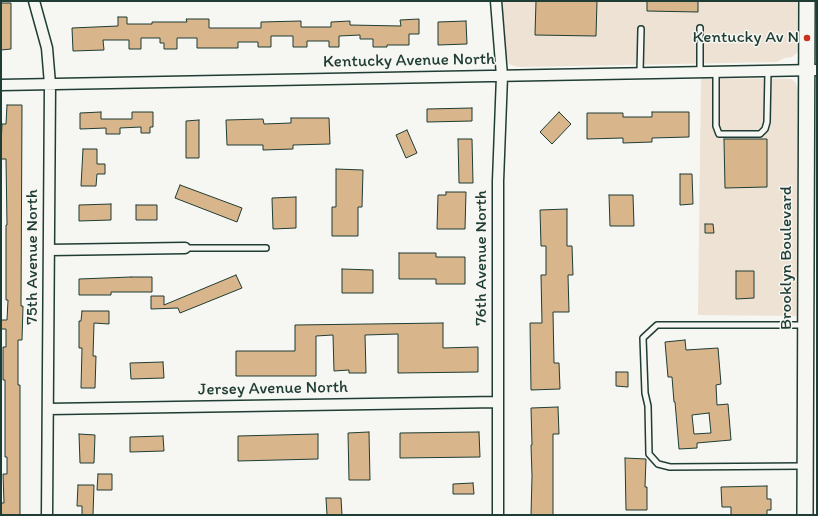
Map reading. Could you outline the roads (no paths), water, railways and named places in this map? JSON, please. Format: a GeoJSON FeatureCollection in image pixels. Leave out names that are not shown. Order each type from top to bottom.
{"type":"FeatureCollection","features":[{"type":"Feature","properties":{"kind":"main road","name":"Brooklyn Boulevard"},"geometry":{"type":"LineString","coordinates":[[805,515],[806,325],[812,70],[807,1]]}},
{"type":"Feature","properties":{"kind":"street","name":"75th Avenue North"},"geometry":{"type":"LineString","coordinates":[[34,1],[47,48],[50,84],[47,515]]}},
{"type":"Feature","properties":{"kind":"street","name":"76th Avenue North"},"geometry":{"type":"LineString","coordinates":[[496,1],[502,76],[498,181],[498,515]]}},
{"type":"Feature","properties":{"kind":"street","name":"Kentucky Avenue North"},"geometry":{"type":"LineString","coordinates":[[1,84],[812,70]]}},
{"type":"Feature","properties":{"kind":"street"},"geometry":{"type":"LineString","coordinates":[[49,250],[185,248]]}},
{"type":"Feature","properties":{"kind":"street","name":"Jersey Avenue North"},"geometry":{"type":"LineString","coordinates":[[48,409],[498,402]]}},
{"type":"Feature","properties":{"kind":"lane"},"geometry":{"type":"LineString","coordinates":[[700,28],[700,71]]}},
{"type":"Feature","properties":{"kind":"lane"},"geometry":{"type":"LineString","coordinates":[[640,72],[641,29]]}},
{"type":"Feature","properties":{"kind":"lane"},"geometry":{"type":"LineString","coordinates":[[716,71],[716,126],[719,134],[760,134],[766,129],[767,122],[768,70]]}},
{"type":"Feature","properties":{"kind":"lane"},"geometry":{"type":"LineString","coordinates":[[185,248],[266,248]]}},
{"type":"Feature","properties":{"kind":"lane"},"geometry":{"type":"LineString","coordinates":[[805,466],[670,467],[658,464],[649,454],[648,406],[645,394],[643,338],[657,325],[806,325]]}},
{"type":"Feature","properties":{"kind":"place","name":"Kentucky Av N"},"geometry":{"type":"Point","coordinates":[807,38]}}]}
